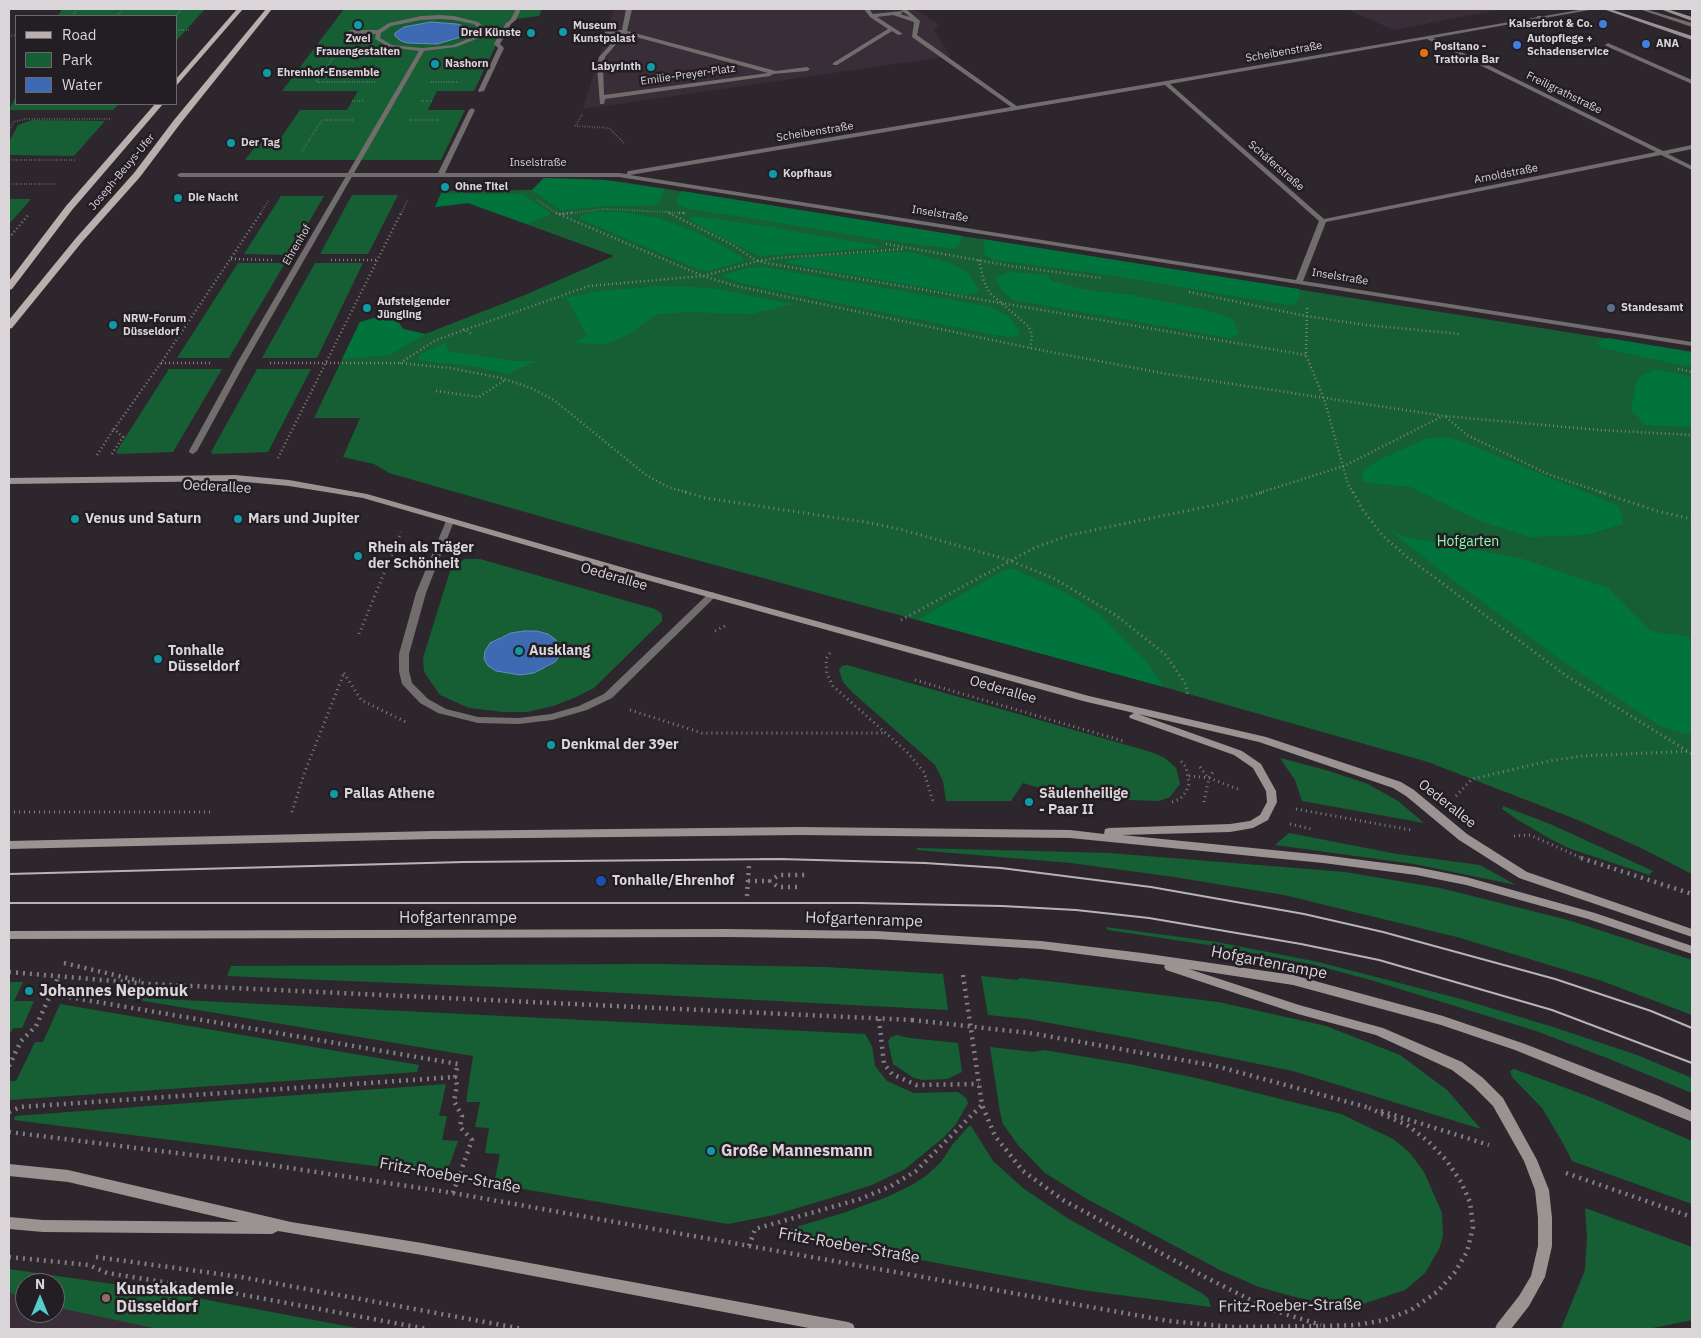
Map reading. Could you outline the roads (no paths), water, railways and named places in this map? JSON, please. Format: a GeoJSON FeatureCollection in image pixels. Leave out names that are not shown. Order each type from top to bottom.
{"type":"FeatureCollection","features":[{"type":"Feature","properties":{"kind":"main road"},"geometry":{"type":"LineString","coordinates":[[178,82],[240,9]]}},
{"type":"Feature","properties":{"kind":"main road","name":"Joseph-Beuys-Ufer"},"geometry":{"type":"LineString","coordinates":[[9,326],[79,240],[137,175],[177,122],[269,9]]}},
{"type":"Feature","properties":{"kind":"main road"},"geometry":{"type":"LineString","coordinates":[[1606,9],[1692,38]]}},
{"type":"Feature","properties":{"kind":"main road"},"geometry":{"type":"LineString","coordinates":[[1663,9],[1692,19]]}},
{"type":"Feature","properties":{"kind":"main road","name":"Joseph-Beuys-Ufer"},"geometry":{"type":"LineString","coordinates":[[9,286],[69,208],[158,105]]}},
{"type":"Feature","properties":{"kind":"main road","name":"Oederallee"},"geometry":{"type":"LineString","coordinates":[[9,481],[234,478],[289,483],[364,496],[1087,699],[1262,739],[1397,785],[1410,793],[1464,837],[1523,875],[1692,933]]}},
{"type":"Feature","properties":{"kind":"main road","name":"Oederallee"},"geometry":{"type":"LineString","coordinates":[[1070,834],[1230,828],[1253,824],[1264,817],[1272,802],[1271,791],[1257,766],[1238,753],[1087,699]]}},
{"type":"Feature","properties":{"kind":"main road"},"geometry":{"type":"LineString","coordinates":[[9,845],[444,834],[800,831],[1070,834],[1323,859],[1466,881],[1591,916],[1692,950]]}},
{"type":"Feature","properties":{"kind":"main road","name":"Hofgartenrampe"},"geometry":{"type":"LineString","coordinates":[[9,935],[708,933],[867,935],[1041,945],[1142,957],[1293,980],[1443,1021],[1520,1047],[1646,1096],[1692,1117]]}},
{"type":"Feature","properties":{"kind":"main road"},"geometry":{"type":"LineString","coordinates":[[1142,957],[1298,1009],[1379,1031],[1457,1066],[1478,1082],[1498,1102],[1530,1160],[1542,1190],[1545,1218],[1545,1246],[1538,1277],[1524,1301],[1502,1329]]}},
{"type":"Feature","properties":{"kind":"main road"},"geometry":{"type":"LineString","coordinates":[[9,1170],[68,1176],[291,1228],[431,1251],[848,1329]]}},
{"type":"Feature","properties":{"kind":"main road"},"geometry":{"type":"LineString","coordinates":[[9,1223],[43,1226],[291,1228]]}},
{"type":"Feature","properties":{"kind":"street"},"geometry":{"type":"LineString","coordinates":[[440,17],[445,9]]}},
{"type":"Feature","properties":{"kind":"street"},"geometry":{"type":"LineString","coordinates":[[481,91],[501,48],[497,44],[518,9]]}},
{"type":"Feature","properties":{"kind":"street","name":"Emilie-Preyer-Platz"},"geometry":{"type":"LineString","coordinates":[[629,9],[624,32],[602,57],[600,66],[602,101],[807,68]]}},
{"type":"Feature","properties":{"kind":"street"},"geometry":{"type":"LineString","coordinates":[[867,9],[872,16],[900,34],[914,36],[1016,108]]}},
{"type":"Feature","properties":{"kind":"street"},"geometry":{"type":"LineString","coordinates":[[884,9],[892,14],[917,22]]}},
{"type":"Feature","properties":{"kind":"street","name":"Scheibenstraße"},"geometry":{"type":"LineString","coordinates":[[619,175],[1539,18],[1554,12],[1592,9]]}},
{"type":"Feature","properties":{"kind":"street"},"geometry":{"type":"LineString","coordinates":[[1640,9],[1692,25]]}},
{"type":"Feature","properties":{"kind":"street"},"geometry":{"type":"LineString","coordinates":[[872,16],[904,11],[917,22]]}},
{"type":"Feature","properties":{"kind":"street"},"geometry":{"type":"LineString","coordinates":[[350,32],[379,32],[390,25],[404,21],[440,17],[476,23],[481,27],[482,32]]}},
{"type":"Feature","properties":{"kind":"street"},"geometry":{"type":"LineString","coordinates":[[1539,18],[1560,25]]}},
{"type":"Feature","properties":{"kind":"street"},"geometry":{"type":"LineString","coordinates":[[914,36],[917,22]]}},
{"type":"Feature","properties":{"kind":"street"},"geometry":{"type":"LineString","coordinates":[[835,64],[892,29]]}},
{"type":"Feature","properties":{"kind":"street"},"geometry":{"type":"LineString","coordinates":[[379,32],[377,38],[386,44],[405,49],[422,50],[454,46],[477,38],[482,32]]}},
{"type":"Feature","properties":{"kind":"street"},"geometry":{"type":"LineString","coordinates":[[482,32],[505,32]]}},
{"type":"Feature","properties":{"kind":"street","name":"Emilie-Preyer-Platz"},"geometry":{"type":"LineString","coordinates":[[607,32],[624,32],[776,73]]}},
{"type":"Feature","properties":{"kind":"street","name":"Freiligrathstraße"},"geometry":{"type":"LineString","coordinates":[[1427,37],[1692,168]]}},
{"type":"Feature","properties":{"kind":"street"},"geometry":{"type":"LineString","coordinates":[[1608,45],[1692,82]]}},
{"type":"Feature","properties":{"kind":"street","name":"Ehrenhof"},"geometry":{"type":"LineString","coordinates":[[193,451],[241,363],[422,50]]}},
{"type":"Feature","properties":{"kind":"street","name":"Schäferstraße"},"geometry":{"type":"LineString","coordinates":[[1166,83],[1323,220]]}},
{"type":"Feature","properties":{"kind":"street"},"geometry":{"type":"LineString","coordinates":[[442,174],[472,110]]}},
{"type":"Feature","properties":{"kind":"street","name":"Arnoldstraße"},"geometry":{"type":"LineString","coordinates":[[1323,220],[1692,147]]}},
{"type":"Feature","properties":{"kind":"street","name":"Inselstraße"},"geometry":{"type":"LineString","coordinates":[[180,175],[619,175],[1692,344]]}},
{"type":"Feature","properties":{"kind":"street"},"geometry":{"type":"LineString","coordinates":[[1299,282],[1323,220]]}},
{"type":"Feature","properties":{"kind":"street"},"geometry":{"type":"LineString","coordinates":[[450,521],[420,593],[404,654],[404,670],[407,684],[424,701],[442,711],[478,720],[519,721],[552,717],[583,708],[608,696],[712,595]]}},
{"type":"Feature","properties":{"kind":"water"},"geometry":{"type":"Polygon","coordinates":[[[431,22],[457,24],[463,26],[467,31],[461,37],[437,44],[408,43],[401,41],[395,36],[395,33],[404,27],[431,22]]]}},
{"type":"Feature","properties":{"kind":"water"},"geometry":{"type":"Polygon","coordinates":[[[537,631],[548,634],[556,640],[560,646],[560,655],[555,662],[534,673],[520,675],[496,671],[488,666],[484,659],[485,651],[490,643],[511,633],[537,631]]]}},
{"type":"Feature","properties":{"kind":"tram line"},"geometry":{"type":"LineString","coordinates":[[760,859],[779,859]]}},
{"type":"Feature","properties":{"kind":"tram line"},"geometry":{"type":"LineString","coordinates":[[9,874],[464,862],[779,859]]}},
{"type":"Feature","properties":{"kind":"tram line"},"geometry":{"type":"LineString","coordinates":[[779,859],[786,859]]}},
{"type":"Feature","properties":{"kind":"tram line"},"geometry":{"type":"LineString","coordinates":[[779,859],[925,863],[1001,868],[1151,887],[1304,914],[1383,932],[1555,979],[1651,1011],[1692,1028]]}},
{"type":"Feature","properties":{"kind":"tram line"},"geometry":{"type":"LineString","coordinates":[[9,903],[860,903],[1002,906],[1076,910],[1149,918],[1301,944],[1379,960],[1552,1010],[1692,1063]]}},
{"type":"Feature","properties":{"kind":"place","name":"Kaiserbrot & Co."},"geometry":{"type":"Point","coordinates":[1603,24]}},
{"type":"Feature","properties":{"kind":"place","name":"Zwei Frauengestalten"},"geometry":{"type":"Point","coordinates":[358,25]}},
{"type":"Feature","properties":{"kind":"place","name":"Museum Kunstpalast"},"geometry":{"type":"Point","coordinates":[563,32]}},
{"type":"Feature","properties":{"kind":"place","name":"Drei Künste"},"geometry":{"type":"Point","coordinates":[531,33]}},
{"type":"Feature","properties":{"kind":"place","name":"ANA"},"geometry":{"type":"Point","coordinates":[1646,44]}},
{"type":"Feature","properties":{"kind":"place","name":"Autopflege + Schadenservice"},"geometry":{"type":"Point","coordinates":[1517,45]}},
{"type":"Feature","properties":{"kind":"place","name":"Positano - Trattoria Bar"},"geometry":{"type":"Point","coordinates":[1424,53]}},
{"type":"Feature","properties":{"kind":"place","name":"Nashorn"},"geometry":{"type":"Point","coordinates":[435,64]}},
{"type":"Feature","properties":{"kind":"place","name":"Labyrinth"},"geometry":{"type":"Point","coordinates":[651,67]}},
{"type":"Feature","properties":{"kind":"place","name":"Ehrenhof-Ensemble"},"geometry":{"type":"Point","coordinates":[267,73]}},
{"type":"Feature","properties":{"kind":"place","name":"Der Tag"},"geometry":{"type":"Point","coordinates":[231,143]}},
{"type":"Feature","properties":{"kind":"place","name":"Kopfhaus"},"geometry":{"type":"Point","coordinates":[773,174]}},
{"type":"Feature","properties":{"kind":"place","name":"Ohne Titel"},"geometry":{"type":"Point","coordinates":[445,187]}},
{"type":"Feature","properties":{"kind":"place","name":"Die Nacht"},"geometry":{"type":"Point","coordinates":[178,198]}},
{"type":"Feature","properties":{"kind":"place","name":"Aufsteigender Jüngling"},"geometry":{"type":"Point","coordinates":[367,308]}},
{"type":"Feature","properties":{"kind":"place","name":"Standesamt"},"geometry":{"type":"Point","coordinates":[1611,308]}},
{"type":"Feature","properties":{"kind":"place","name":"NRW-Forum Düsseldorf"},"geometry":{"type":"Point","coordinates":[113,325]}},
{"type":"Feature","properties":{"kind":"place","name":"Venus und Saturn"},"geometry":{"type":"Point","coordinates":[75,519]}},
{"type":"Feature","properties":{"kind":"place","name":"Mars und Jupiter"},"geometry":{"type":"Point","coordinates":[238,519]}},
{"type":"Feature","properties":{"kind":"place","name":"Rhein als Träger der Schönheit"},"geometry":{"type":"Point","coordinates":[358,556]}},
{"type":"Feature","properties":{"kind":"place","name":"Ausklang"},"geometry":{"type":"Point","coordinates":[519,651]}},
{"type":"Feature","properties":{"kind":"place","name":"Tonhalle Düsseldorf"},"geometry":{"type":"Point","coordinates":[158,659]}},
{"type":"Feature","properties":{"kind":"place","name":"Denkmal der 39er"},"geometry":{"type":"Point","coordinates":[551,745]}},
{"type":"Feature","properties":{"kind":"place","name":"Pallas Athene"},"geometry":{"type":"Point","coordinates":[334,794]}},
{"type":"Feature","properties":{"kind":"place","name":"Säulenheilige - Paar II"},"geometry":{"type":"Point","coordinates":[1029,802]}},
{"type":"Feature","properties":{"kind":"place","name":"Tonhalle/Ehrenhof"},"geometry":{"type":"Point","coordinates":[601,881]}},
{"type":"Feature","properties":{"kind":"place","name":"Johannes Nepomuk"},"geometry":{"type":"Point","coordinates":[29,991]}},
{"type":"Feature","properties":{"kind":"place","name":"Große Mannesmann"},"geometry":{"type":"Point","coordinates":[711,1151]}},
{"type":"Feature","properties":{"kind":"place","name":"Kunstakademie Düsseldorf"},"geometry":{"type":"Point","coordinates":[106,1298]}},
{"type":"Feature","properties":{"kind":"park label","name":"Hofgarten"},"geometry":{"type":"Point","coordinates":[1468,542]}}]}
